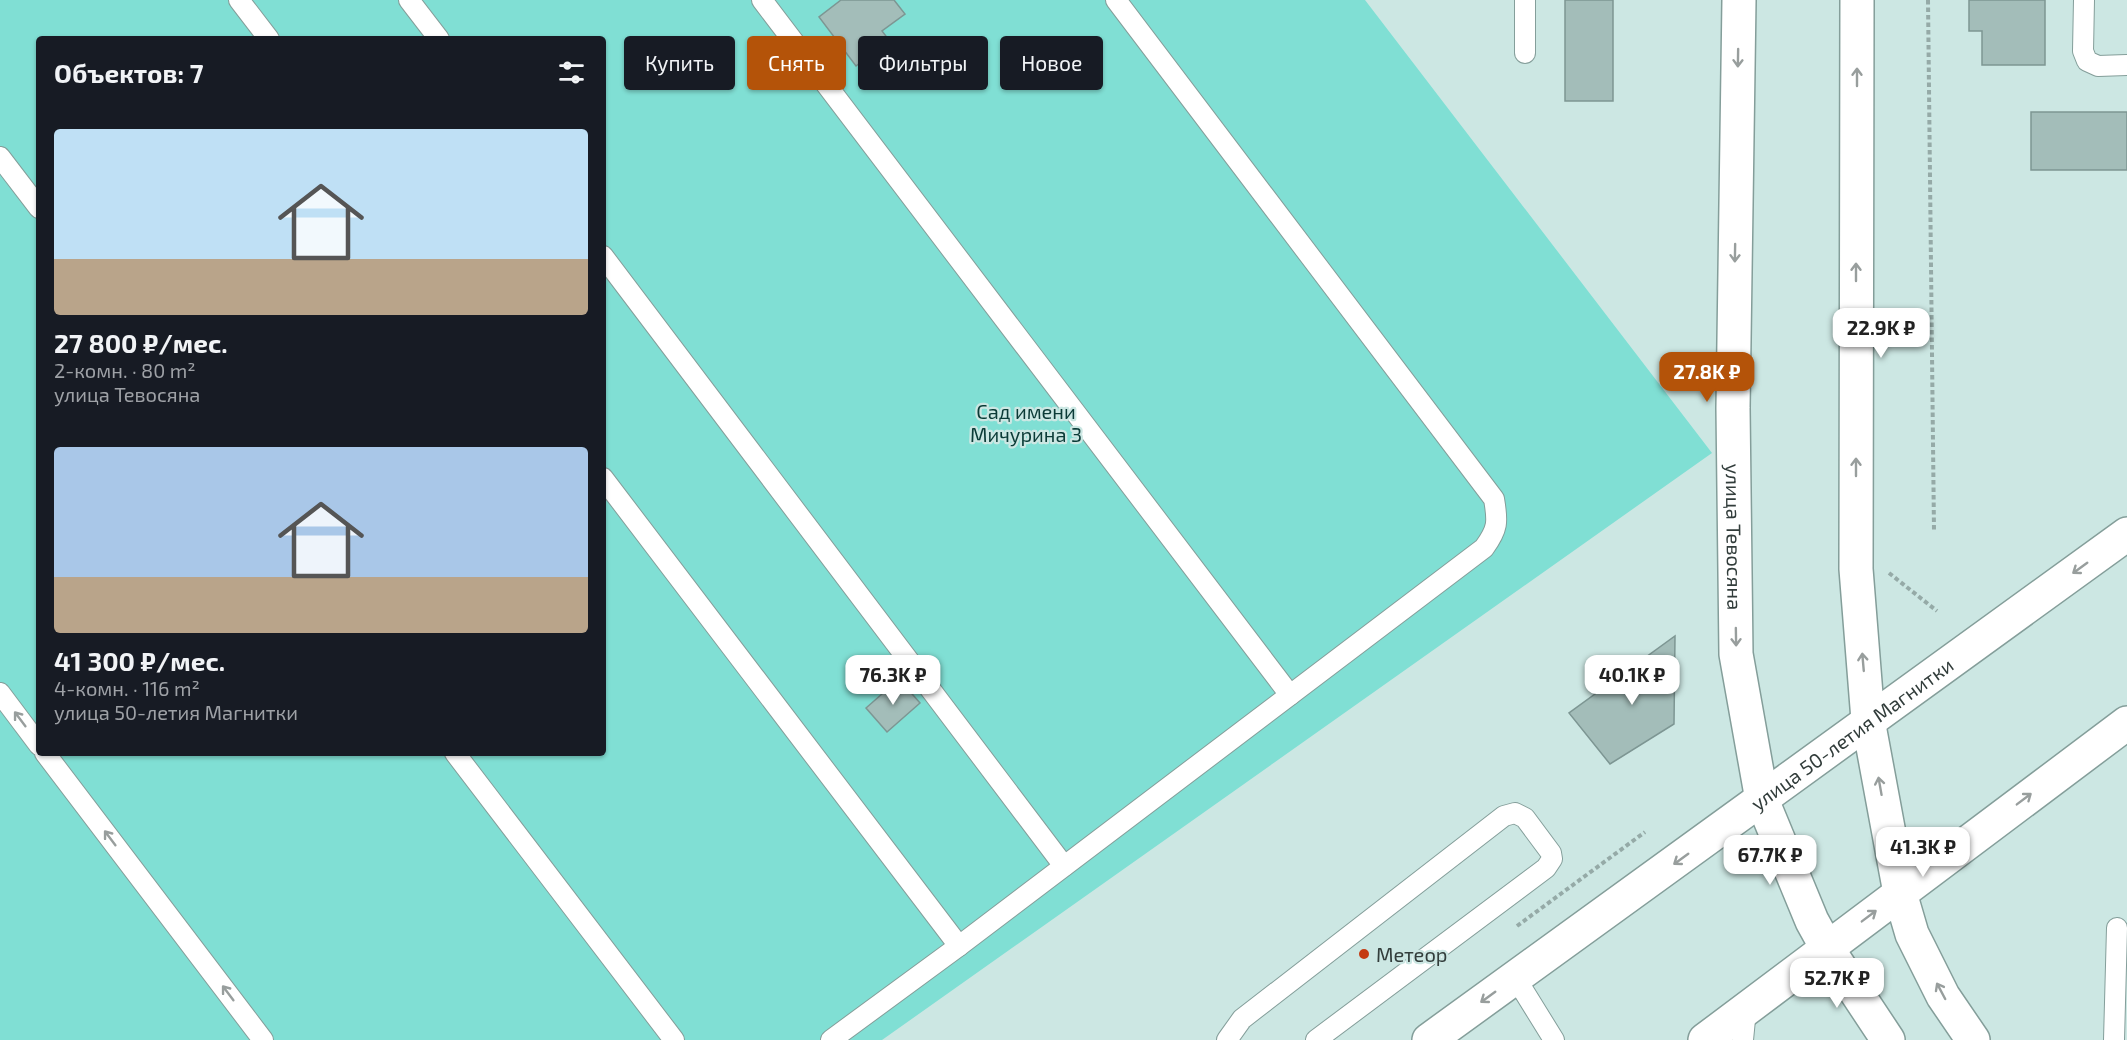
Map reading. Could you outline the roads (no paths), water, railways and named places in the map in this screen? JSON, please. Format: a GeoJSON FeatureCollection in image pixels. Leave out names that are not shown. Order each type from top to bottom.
{"type":"FeatureCollection","features":[{"type":"Feature","properties":{"kind":"main road","name":"улица Тевосяна"},"geometry":{"type":"LineString","coordinates":[[1739,0],[1733,408],[1736,654],[1762,800],[1812,921],[1827,948],[1888,1040]]}},
{"type":"Feature","properties":{"kind":"main road"},"geometry":{"type":"LineString","coordinates":[[1857,0],[1856,570],[1868,720],[1900,893],[1912,934],[1943,996],[1973,1040]]}},
{"type":"Feature","properties":{"kind":"main road","name":"улица 50-летия Магнитки"},"geometry":{"type":"LineString","coordinates":[[1429,1040],[2127,534]]}},
{"type":"Feature","properties":{"kind":"main road"},"geometry":{"type":"LineString","coordinates":[[1705,1040],[1745,1025],[1827,948],[2127,723]]}},
{"type":"Feature","properties":{"kind":"lane"},"geometry":{"type":"LineString","coordinates":[[239,0],[267,36]]}},
{"type":"Feature","properties":{"kind":"lane"},"geometry":{"type":"LineString","coordinates":[[409,0],[437,36]]}},
{"type":"Feature","properties":{"kind":"lane"},"geometry":{"type":"LineString","coordinates":[[762,0],[1290,695]]}},
{"type":"Feature","properties":{"kind":"lane"},"geometry":{"type":"LineString","coordinates":[[831,1040],[959,946],[1484,548],[1494,535],[1497,519],[1494,499],[1116,0]]}},
{"type":"Feature","properties":{"kind":"lane"},"geometry":{"type":"LineString","coordinates":[[1525,0],[1525,53]]}},
{"type":"Feature","properties":{"kind":"lane"},"geometry":{"type":"LineString","coordinates":[[2084,0],[2083,51],[2088,61],[2098,66],[2127,65]]}},
{"type":"Feature","properties":{"kind":"lane"},"geometry":{"type":"LineString","coordinates":[[0,157],[36,204]]}},
{"type":"Feature","properties":{"kind":"lane"},"geometry":{"type":"LineString","coordinates":[[606,260],[1064,866]]}},
{"type":"Feature","properties":{"kind":"lane"},"geometry":{"type":"LineString","coordinates":[[606,482],[959,946]]}},
{"type":"Feature","properties":{"kind":"lane"},"geometry":{"type":"LineString","coordinates":[[0,693],[36,741]]}},
{"type":"Feature","properties":{"kind":"lane"},"geometry":{"type":"LineString","coordinates":[[47,756],[263,1040]]}},
{"type":"Feature","properties":{"kind":"lane"},"geometry":{"type":"LineString","coordinates":[[457,756],[674,1040]]}},
{"type":"Feature","properties":{"kind":"lane"},"geometry":{"type":"LineString","coordinates":[[1227,1040],[1242,1019],[1504,816],[1515,813],[1525,818],[1551,853],[1550,864],[1317,1040]]}},
{"type":"Feature","properties":{"kind":"lane"},"geometry":{"type":"LineString","coordinates":[[2114,1040],[2117,928]]}},
{"type":"Feature","properties":{"kind":"lane"},"geometry":{"type":"LineString","coordinates":[[1515,977],[1554,1040]]}},
{"type":"Feature","properties":{"kind":"place","name":"Метеор"},"geometry":{"type":"Point","coordinates":[1364,954]}},
{"type":"Feature","properties":{"kind":"park label","name":"Сад имени Мичурина 3"},"geometry":{"type":"Point","coordinates":[1026,422]}}]}
